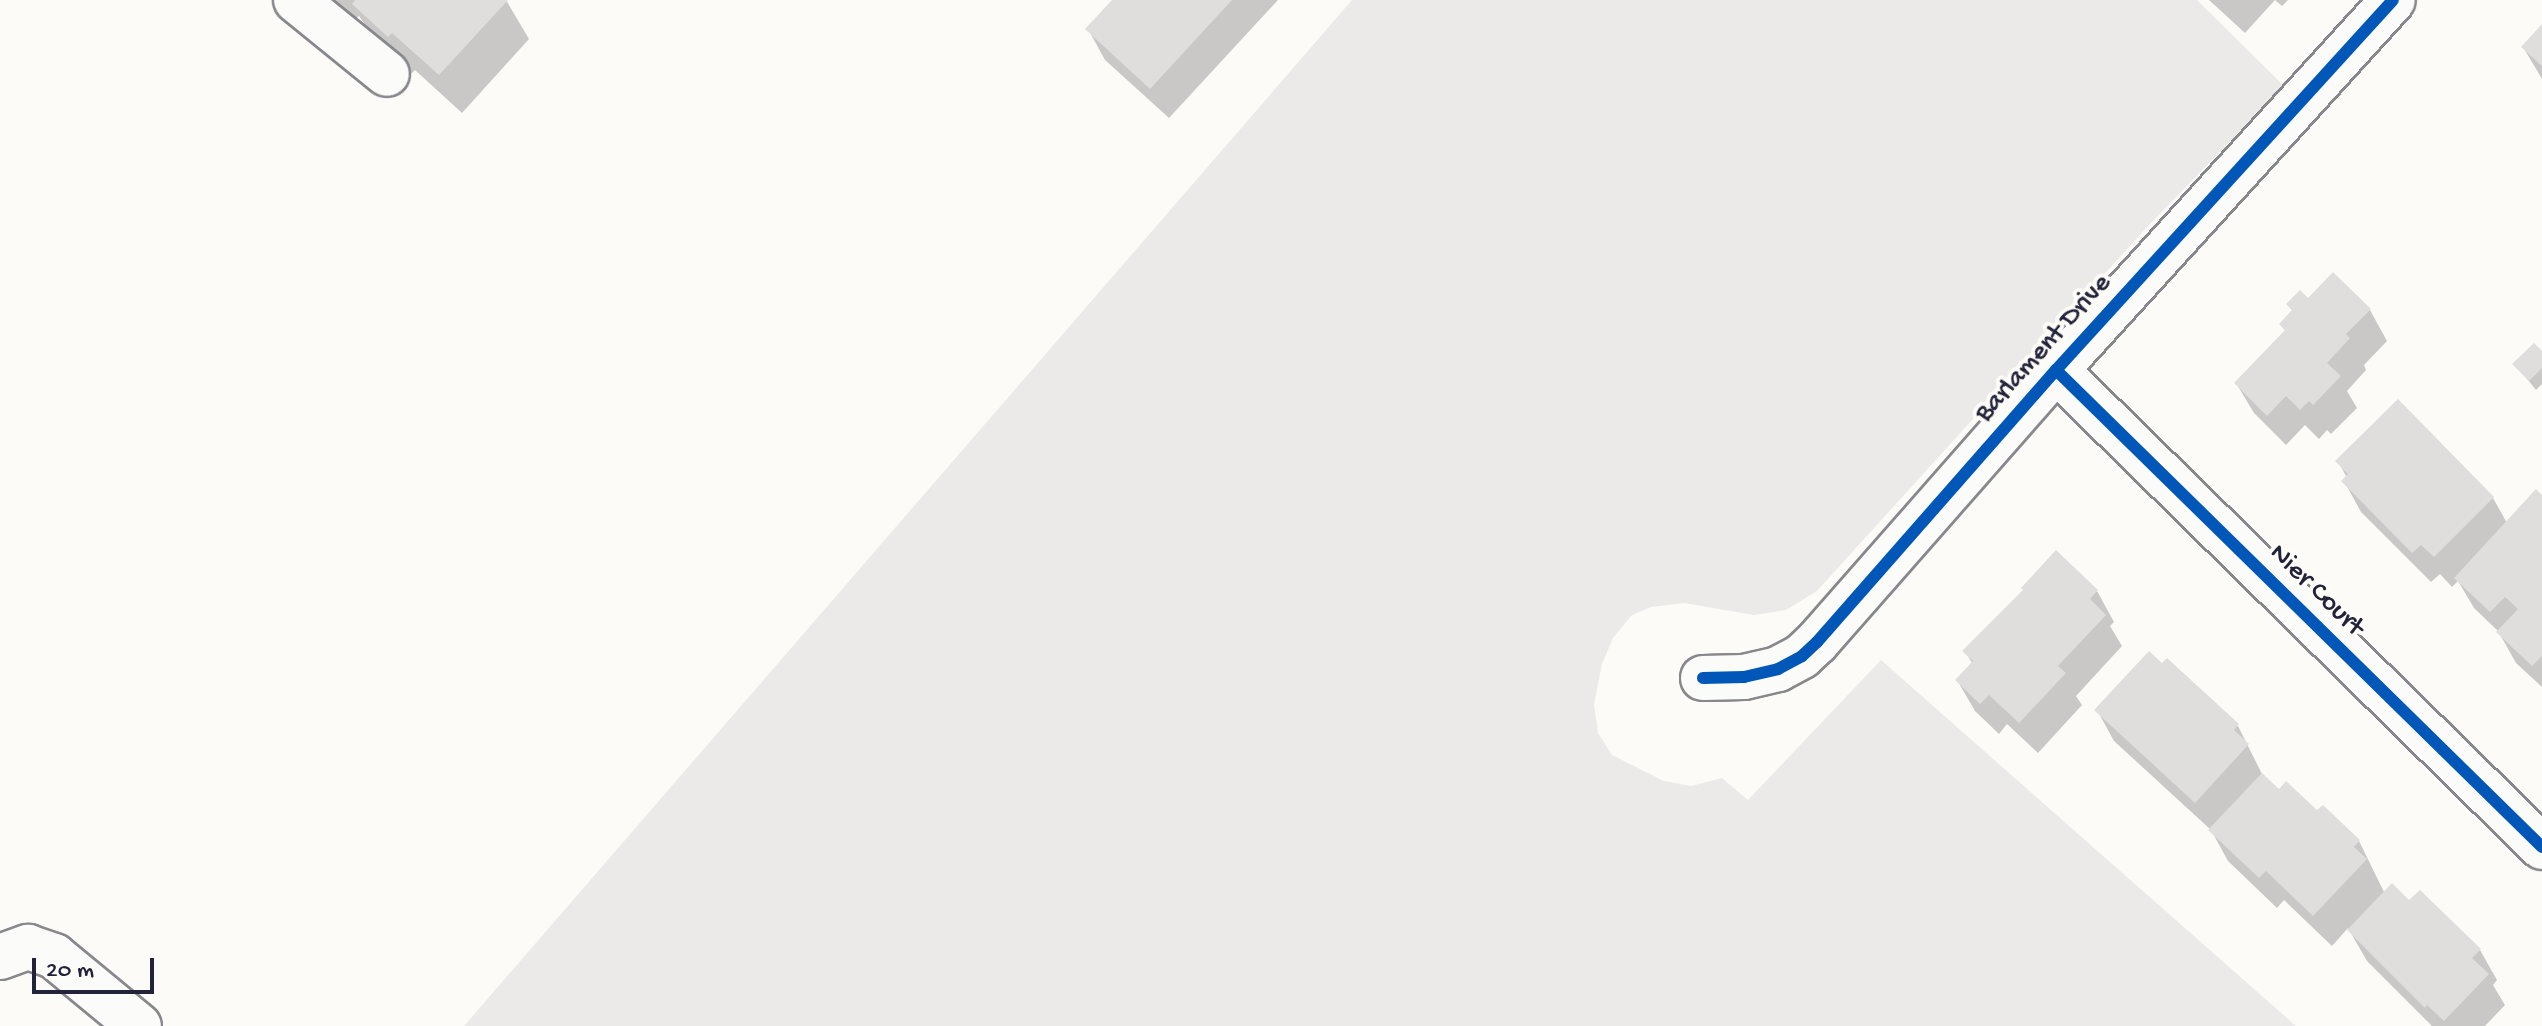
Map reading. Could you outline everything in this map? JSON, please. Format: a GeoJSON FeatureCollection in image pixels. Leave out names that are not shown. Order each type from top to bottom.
{"type":"FeatureCollection","features":[{"type":"Feature","properties":{"kind":"street"},"geometry":{"type":"LineString","coordinates":[[296,0],[387,74]]}},
{"type":"Feature","properties":{"kind":"street","name":"Barlament Drive"},"geometry":{"type":"LineString","coordinates":[[1703,678],[1744,677],[1778,669],[1802,656],[2056,370],[2393,0]]}},
{"type":"Feature","properties":{"kind":"street","name":"Nier Court"},"geometry":{"type":"LineString","coordinates":[[2056,370],[2542,847]]}},
{"type":"Feature","properties":{"kind":"street"},"geometry":{"type":"LineString","coordinates":[[0,957],[28,947],[54,956],[139,1026]]}},
{"type":"Feature","properties":{"kind":"shaded area"},"geometry":{"type":"Polygon","coordinates":[[[1352,0],[2197,0],[2284,86],[2148,226],[1817,591],[1786,610],[1754,615],[1684,603],[1651,607],[1632,615],[1613,638],[1602,664],[1594,704],[1598,733],[1612,755],[1664,781],[1691,786],[1722,778],[1748,800],[1881,660],[2296,1026],[464,1026],[1352,0]]]}},
{"type":"Feature","properties":{"kind":"building"},"geometry":{"type":"Polygon","coordinates":[[[355,0],[508,0],[439,75],[392,33],[388,37],[352,4],[355,0]]]}},
{"type":"Feature","properties":{"kind":"building"},"geometry":{"type":"Polygon","coordinates":[[[1112,0],[1232,0],[1150,89],[1085,29],[1112,0]]]}},
{"type":"Feature","properties":{"kind":"building"},"geometry":{"type":"Polygon","coordinates":[[[2542,24],[2542,66],[2521,47],[2542,24]]]}},
{"type":"Feature","properties":{"kind":"building"},"geometry":{"type":"Polygon","coordinates":[[[2333,272],[2371,309],[2346,334],[2350,338],[2327,363],[2341,376],[2313,405],[2309,401],[2300,410],[2286,396],[2267,416],[2234,383],[2285,330],[2279,324],[2292,310],[2286,304],[2300,290],[2308,298],[2333,272]]]}},
{"type":"Feature","properties":{"kind":"building"},"geometry":{"type":"Polygon","coordinates":[[[2534,343],[2542,351],[2542,368],[2529,381],[2512,364],[2534,343]]]}},
{"type":"Feature","properties":{"kind":"building"},"geometry":{"type":"Polygon","coordinates":[[[2398,399],[2494,497],[2434,557],[2421,545],[2412,553],[2341,481],[2348,474],[2335,461],[2398,399]]]}},
{"type":"Feature","properties":{"kind":"building"},"geometry":{"type":"Polygon","coordinates":[[[2536,489],[2542,495],[2542,656],[2532,666],[2496,632],[2518,609],[2505,597],[2490,612],[2454,578],[2536,489]]]}},
{"type":"Feature","properties":{"kind":"building"},"geometry":{"type":"Polygon","coordinates":[[[2056,550],[2098,590],[2090,599],[2106,615],[2058,666],[2066,673],[2019,723],[1989,695],[1980,704],[1955,680],[1973,661],[1962,651],[2023,590],[2021,588],[2056,550]]]}},
{"type":"Feature","properties":{"kind":"building"},"geometry":{"type":"Polygon","coordinates":[[[2149,651],[2162,663],[2167,658],[2239,724],[2234,730],[2249,744],[2195,803],[2094,710],[2149,651]]]}},
{"type":"Feature","properties":{"kind":"building"},"geometry":{"type":"Polygon","coordinates":[[[2262,773],[2279,789],[2286,781],[2317,810],[2323,805],[2360,840],[2354,847],[2367,859],[2313,916],[2266,871],[2259,878],[2208,830],[2262,773]]]}},
{"type":"Feature","properties":{"kind":"building"},"geometry":{"type":"Polygon","coordinates":[[[2392,883],[2409,900],[2420,890],[2481,949],[2472,958],[2489,974],[2444,1021],[2427,1005],[2425,1008],[2347,930],[2392,883]]]}},
{"type":"Feature","properties":{"kind":"cycle path"},"geometry":{"type":"LineString","coordinates":[[1703,678],[1744,677],[1778,669],[1802,656],[1817,642],[2056,370],[2393,0]]}},
{"type":"Feature","properties":{"kind":"cycle path"},"geometry":{"type":"LineString","coordinates":[[2056,370],[2542,847]]}}]}
